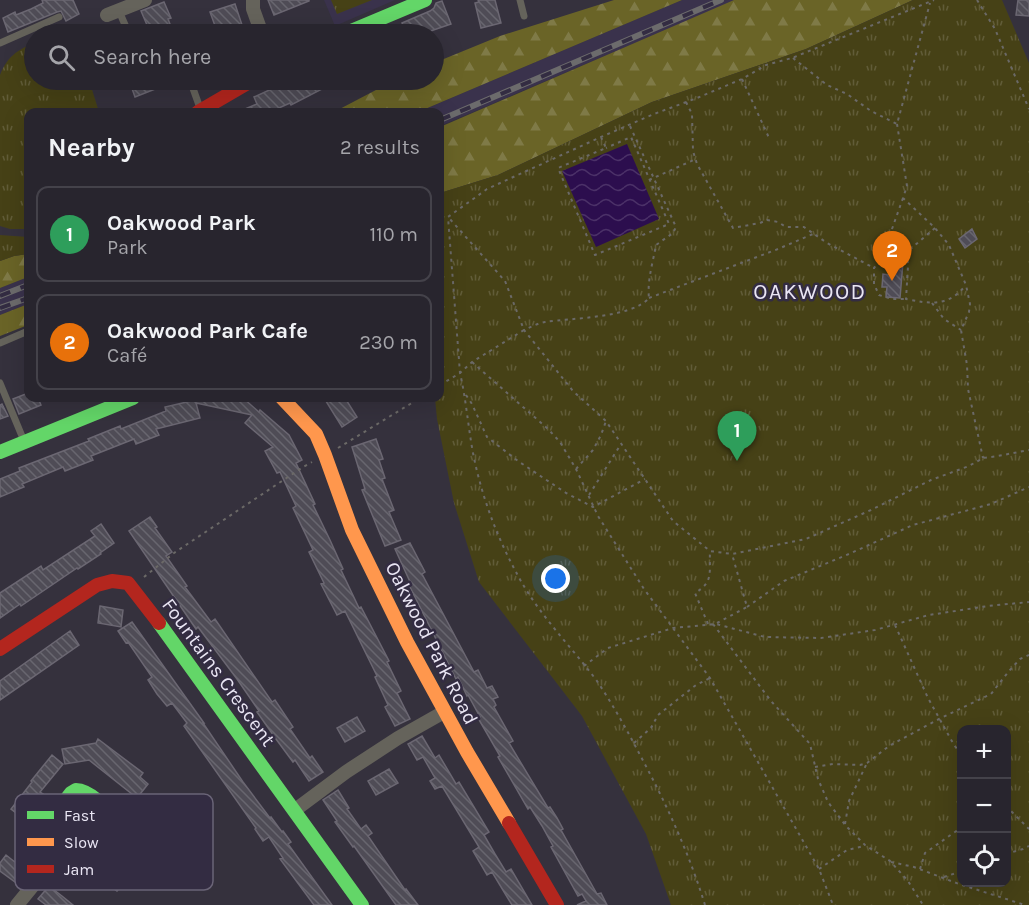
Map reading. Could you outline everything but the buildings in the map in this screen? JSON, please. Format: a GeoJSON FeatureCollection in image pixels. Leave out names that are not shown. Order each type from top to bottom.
{"type":"FeatureCollection","features":[{"type":"Feature","properties":{"kind":"street"},"geometry":{"type":"LineString","coordinates":[[113,13],[145,0]]}},
{"type":"Feature","properties":{"kind":"street"},"geometry":{"type":"LineString","coordinates":[[253,0],[258,24]]}},
{"type":"Feature","properties":{"kind":"street"},"geometry":{"type":"LineString","coordinates":[[368,24],[425,0]]}},
{"type":"Feature","properties":{"kind":"street"},"geometry":{"type":"LineString","coordinates":[[209,108],[239,90]]}},
{"type":"Feature","properties":{"kind":"street"},"geometry":{"type":"LineString","coordinates":[[0,452],[123,402]]}},
{"type":"Feature","properties":{"kind":"street","name":"Oakwood Park Road"},"geometry":{"type":"LineString","coordinates":[[286,402],[316,434],[352,530],[407,642],[444,711],[557,905]]}},
{"type":"Feature","properties":{"kind":"street"},"geometry":{"type":"LineString","coordinates":[[0,649],[97,585],[112,581],[128,583],[131,587]]}},
{"type":"Feature","properties":{"kind":"street","name":"Fountains Crescent"},"geometry":{"type":"LineString","coordinates":[[131,587],[174,642],[363,905]]}},
{"type":"Feature","properties":{"kind":"street"},"geometry":{"type":"LineString","coordinates":[[295,810],[363,760],[444,711]]}},
{"type":"Feature","properties":{"kind":"street"},"geometry":{"type":"LineString","coordinates":[[70,794],[82,789],[88,794]]}},
{"type":"Feature","properties":{"kind":"street"},"geometry":{"type":"LineString","coordinates":[[17,905],[29,890]]}},
{"type":"Feature","properties":{"kind":"lane"},"geometry":{"type":"LineString","coordinates":[[520,0],[524,16]]}},
{"type":"Feature","properties":{"kind":"lane"},"geometry":{"type":"LineString","coordinates":[[113,13],[121,24]]}},
{"type":"Feature","properties":{"kind":"lane"},"geometry":{"type":"LineString","coordinates":[[43,24],[59,17]]}},
{"type":"Feature","properties":{"kind":"lane"},"geometry":{"type":"LineString","coordinates":[[0,43],[24,32]]}},
{"type":"Feature","properties":{"kind":"lane"},"geometry":{"type":"LineString","coordinates":[[193,90],[198,108]]}},
{"type":"Feature","properties":{"kind":"lane"},"geometry":{"type":"LineString","coordinates":[[0,343],[24,333]]}},
{"type":"Feature","properties":{"kind":"lane"},"geometry":{"type":"LineString","coordinates":[[0,383],[24,442]]}},
{"type":"Feature","properties":{"kind":"path"},"geometry":{"type":"LineString","coordinates":[[448,217],[487,189],[601,137],[742,78],[766,65],[792,58],[932,0]]}},
{"type":"Feature","properties":{"kind":"path"},"geometry":{"type":"LineString","coordinates":[[932,0],[897,124],[907,186],[892,229],[887,252],[874,268],[874,284],[879,295],[933,303],[941,303],[951,298],[966,285]]}},
{"type":"Feature","properties":{"kind":"path"},"geometry":{"type":"LineString","coordinates":[[977,0],[995,29],[1029,109]]}},
{"type":"Feature","properties":{"kind":"path"},"geometry":{"type":"LineString","coordinates":[[792,58],[827,85],[847,94],[871,111],[897,124]]}},
{"type":"Feature","properties":{"kind":"path"},"geometry":{"type":"LineString","coordinates":[[742,78],[770,140]]}},
{"type":"Feature","properties":{"kind":"path"},"geometry":{"type":"LineString","coordinates":[[686,102],[692,114],[693,151],[697,164],[733,228],[767,220],[778,222],[786,227],[804,227],[827,243],[874,268]]}},
{"type":"Feature","properties":{"kind":"path"},"geometry":{"type":"LineString","coordinates":[[630,126],[676,227],[673,233],[656,245],[649,298]]}},
{"type":"Feature","properties":{"kind":"path"},"geometry":{"type":"LineString","coordinates":[[601,137],[606,148]]}},
{"type":"Feature","properties":{"kind":"path"},"geometry":{"type":"LineString","coordinates":[[631,137],[669,224],[595,255],[558,168],[606,148],[631,137]]}},
{"type":"Feature","properties":{"kind":"path"},"geometry":{"type":"LineString","coordinates":[[649,180],[696,159]]}},
{"type":"Feature","properties":{"kind":"path"},"geometry":{"type":"LineString","coordinates":[[903,198],[935,228],[949,245],[966,285],[970,304],[961,330],[967,365],[968,389],[983,458]]}},
{"type":"Feature","properties":{"kind":"path"},"geometry":{"type":"LineString","coordinates":[[448,217],[505,281],[524,330],[573,391],[606,421],[673,521],[710,551],[732,554],[806,538],[983,458],[1029,450]]}},
{"type":"Feature","properties":{"kind":"path"},"geometry":{"type":"LineString","coordinates":[[448,217],[460,373],[473,456],[485,500],[502,544],[530,597],[595,679],[634,743],[678,832],[700,886],[705,905]]}},
{"type":"Feature","properties":{"kind":"path"},"geometry":{"type":"LineString","coordinates":[[887,252],[907,252],[935,228]]}},
{"type":"Feature","properties":{"kind":"path"},"geometry":{"type":"LineString","coordinates":[[444,383],[524,330],[543,322],[608,315],[644,304],[649,298],[813,234]]}},
{"type":"Feature","properties":{"kind":"path"},"geometry":{"type":"LineString","coordinates":[[906,299],[907,252]]}},
{"type":"Feature","properties":{"kind":"path"},"geometry":{"type":"LineString","coordinates":[[933,303],[944,319],[961,330]]}},
{"type":"Feature","properties":{"kind":"path"},"geometry":{"type":"LineString","coordinates":[[472,363],[560,442],[576,469],[593,507],[644,589],[710,678],[819,869],[833,905]]}},
{"type":"Feature","properties":{"kind":"path"},"geometry":{"type":"LineString","coordinates":[[464,392],[487,437],[537,474],[593,507]]}},
{"type":"Feature","properties":{"kind":"path"},"geometry":{"type":"LineString","coordinates":[[131,587],[174,553],[303,466],[350,442],[414,402]]}},
{"type":"Feature","properties":{"kind":"path"},"geometry":{"type":"LineString","coordinates":[[576,469],[593,450],[606,421]]}},
{"type":"Feature","properties":{"kind":"path"},"geometry":{"type":"LineString","coordinates":[[589,495],[621,443]]}},
{"type":"Feature","properties":{"kind":"path"},"geometry":{"type":"LineString","coordinates":[[593,507],[645,479]]}},
{"type":"Feature","properties":{"kind":"path"},"geometry":{"type":"LineString","coordinates":[[714,624],[747,608],[783,581],[913,525],[992,504],[1029,487]]}},
{"type":"Feature","properties":{"kind":"path"},"geometry":{"type":"LineString","coordinates":[[708,624],[695,593],[704,588],[709,580],[710,551]]}},
{"type":"Feature","properties":{"kind":"path"},"geometry":{"type":"LineString","coordinates":[[732,554],[747,608]]}},
{"type":"Feature","properties":{"kind":"path"},"geometry":{"type":"LineString","coordinates":[[584,666],[608,648],[673,628],[714,624],[765,638],[821,638],[875,630],[928,615],[1029,602]]}},
{"type":"Feature","properties":{"kind":"path"},"geometry":{"type":"LineString","coordinates":[[714,624],[771,701],[810,744],[818,779],[828,802],[845,825],[865,845],[890,861],[908,880],[923,905]]}},
{"type":"Feature","properties":{"kind":"path"},"geometry":{"type":"LineString","coordinates":[[895,625],[928,698],[957,749]]}},
{"type":"Feature","properties":{"kind":"path"},"geometry":{"type":"LineString","coordinates":[[815,766],[867,763],[882,751],[939,719],[991,694],[1008,671],[1020,659],[1029,655]]}},
{"type":"Feature","properties":{"kind":"path"},"geometry":{"type":"LineString","coordinates":[[634,743],[651,728],[658,715],[696,685],[710,678]]}},
{"type":"Feature","properties":{"kind":"path"},"geometry":{"type":"LineString","coordinates":[[845,825],[849,801],[867,763]]}},
{"type":"Feature","properties":{"kind":"path"},"geometry":{"type":"LineString","coordinates":[[1011,811],[1029,829]]}},
{"type":"Feature","properties":{"kind":"path"},"geometry":{"type":"LineString","coordinates":[[920,869],[925,854],[957,830]]}},
{"type":"Feature","properties":{"kind":"path"},"geometry":{"type":"LineString","coordinates":[[819,869],[847,850],[865,845]]}},
{"type":"Feature","properties":{"kind":"path"},"geometry":{"type":"LineString","coordinates":[[1011,853],[1029,846]]}},
{"type":"Feature","properties":{"kind":"path"},"geometry":{"type":"LineString","coordinates":[[890,861],[1025,905]]}},
{"type":"Feature","properties":{"kind":"path"},"geometry":{"type":"LineString","coordinates":[[943,878],[957,873]]}},
{"type":"Feature","properties":{"kind":"shaded area"},"geometry":{"type":"Polygon","coordinates":[[[324,0],[395,0],[340,24],[334,24],[324,0]]]}},
{"type":"Feature","properties":{"kind":"shaded area"},"geometry":{"type":"Polygon","coordinates":[[[682,0],[736,0],[444,124],[444,108],[427,108],[682,0]]]}},
{"type":"Feature","properties":{"kind":"shaded area"},"geometry":{"type":"Polygon","coordinates":[[[24,279],[24,306],[0,315],[0,288],[24,279]]]}},
{"type":"Feature","properties":{"kind":"green space"},"geometry":{"type":"Polygon","coordinates":[[[331,0],[372,0],[337,14],[331,0]]]}},
{"type":"Feature","properties":{"kind":"green space"},"geometry":{"type":"Polygon","coordinates":[[[614,0],[682,0],[427,108],[342,108],[376,90],[444,90],[444,59],[500,36],[614,0]]]}},
{"type":"Feature","properties":{"kind":"green space"},"geometry":{"type":"Polygon","coordinates":[[[734,0],[913,0],[806,49],[652,102],[498,175],[444,192],[444,125],[734,0]]]}},
{"type":"Feature","properties":{"kind":"green space"},"geometry":{"type":"Polygon","coordinates":[[[913,0],[1002,0],[1029,63],[1029,905],[671,905],[646,834],[582,716],[479,582],[454,503],[435,402],[444,402],[444,192],[498,175],[652,102],[806,49],[913,0]]]}},
{"type":"Feature","properties":{"kind":"green space"},"geometry":{"type":"Polygon","coordinates":[[[24,47],[24,90],[92,90],[98,108],[24,108],[24,229],[10,229],[0,226],[0,75],[6,63],[24,47]]]}},
{"type":"Feature","properties":{"kind":"green space"},"geometry":{"type":"Polygon","coordinates":[[[0,235],[24,237],[24,255],[0,261],[0,235]]]}},
{"type":"Feature","properties":{"kind":"green space"},"geometry":{"type":"Polygon","coordinates":[[[24,255],[24,279],[0,288],[0,261],[24,255]]]}},
{"type":"Feature","properties":{"kind":"green space"},"geometry":{"type":"Polygon","coordinates":[[[24,306],[24,327],[0,336],[0,315],[24,306]]]}},
{"type":"Feature","properties":{"kind":"water"},"geometry":{"type":"Polygon","coordinates":[[[627,144],[659,219],[596,247],[562,171],[627,144]]]}},
{"type":"Feature","properties":{"kind":"railway"},"geometry":{"type":"LineString","coordinates":[[444,118],[721,0]]}},
{"type":"Feature","properties":{"kind":"railway"},"geometry":{"type":"LineString","coordinates":[[0,296],[24,287]]}},
{"type":"Feature","properties":{"kind":"railway"},"geometry":{"type":"LineString","coordinates":[[0,308],[24,299]]}},
{"type":"Feature","properties":{"kind":"traffic: fast"},"geometry":{"type":"LineString","coordinates":[[368,24],[425,0]]}},
{"type":"Feature","properties":{"kind":"traffic: fast"},"geometry":{"type":"LineString","coordinates":[[0,452],[123,402]]}},
{"type":"Feature","properties":{"kind":"traffic: fast"},"geometry":{"type":"LineString","coordinates":[[159,623],[362,905]]}},
{"type":"Feature","properties":{"kind":"traffic: fast"},"geometry":{"type":"LineString","coordinates":[[76,790],[88,794]]}},
{"type":"Feature","properties":{"kind":"traffic: fast"},"geometry":{"type":"LineString","coordinates":[[70,794],[76,790]]}},
{"type":"Feature","properties":{"kind":"traffic: slow"},"geometry":{"type":"LineString","coordinates":[[286,402],[316,434],[352,530],[407,642],[509,823]]}},
{"type":"Feature","properties":{"kind":"traffic: jam"},"geometry":{"type":"LineString","coordinates":[[205,108],[236,90]]}},
{"type":"Feature","properties":{"kind":"traffic: jam"},"geometry":{"type":"LineString","coordinates":[[0,649],[97,585],[112,581],[128,583],[159,623]]}},
{"type":"Feature","properties":{"kind":"traffic: jam"},"geometry":{"type":"LineString","coordinates":[[509,823],[557,905]]}},
{"type":"Feature","properties":{"kind":"place","name":"Oakwood Park Cafe"},"geometry":{"type":"Point","coordinates":[892,281]}},
{"type":"Feature","properties":{"kind":"place","name":"Oakwood Park"},"geometry":{"type":"Point","coordinates":[737,461]}},
{"type":"Feature","properties":{"kind":"district","name":"OAKWOOD"},"geometry":{"type":"Point","coordinates":[810,291]}}]}
